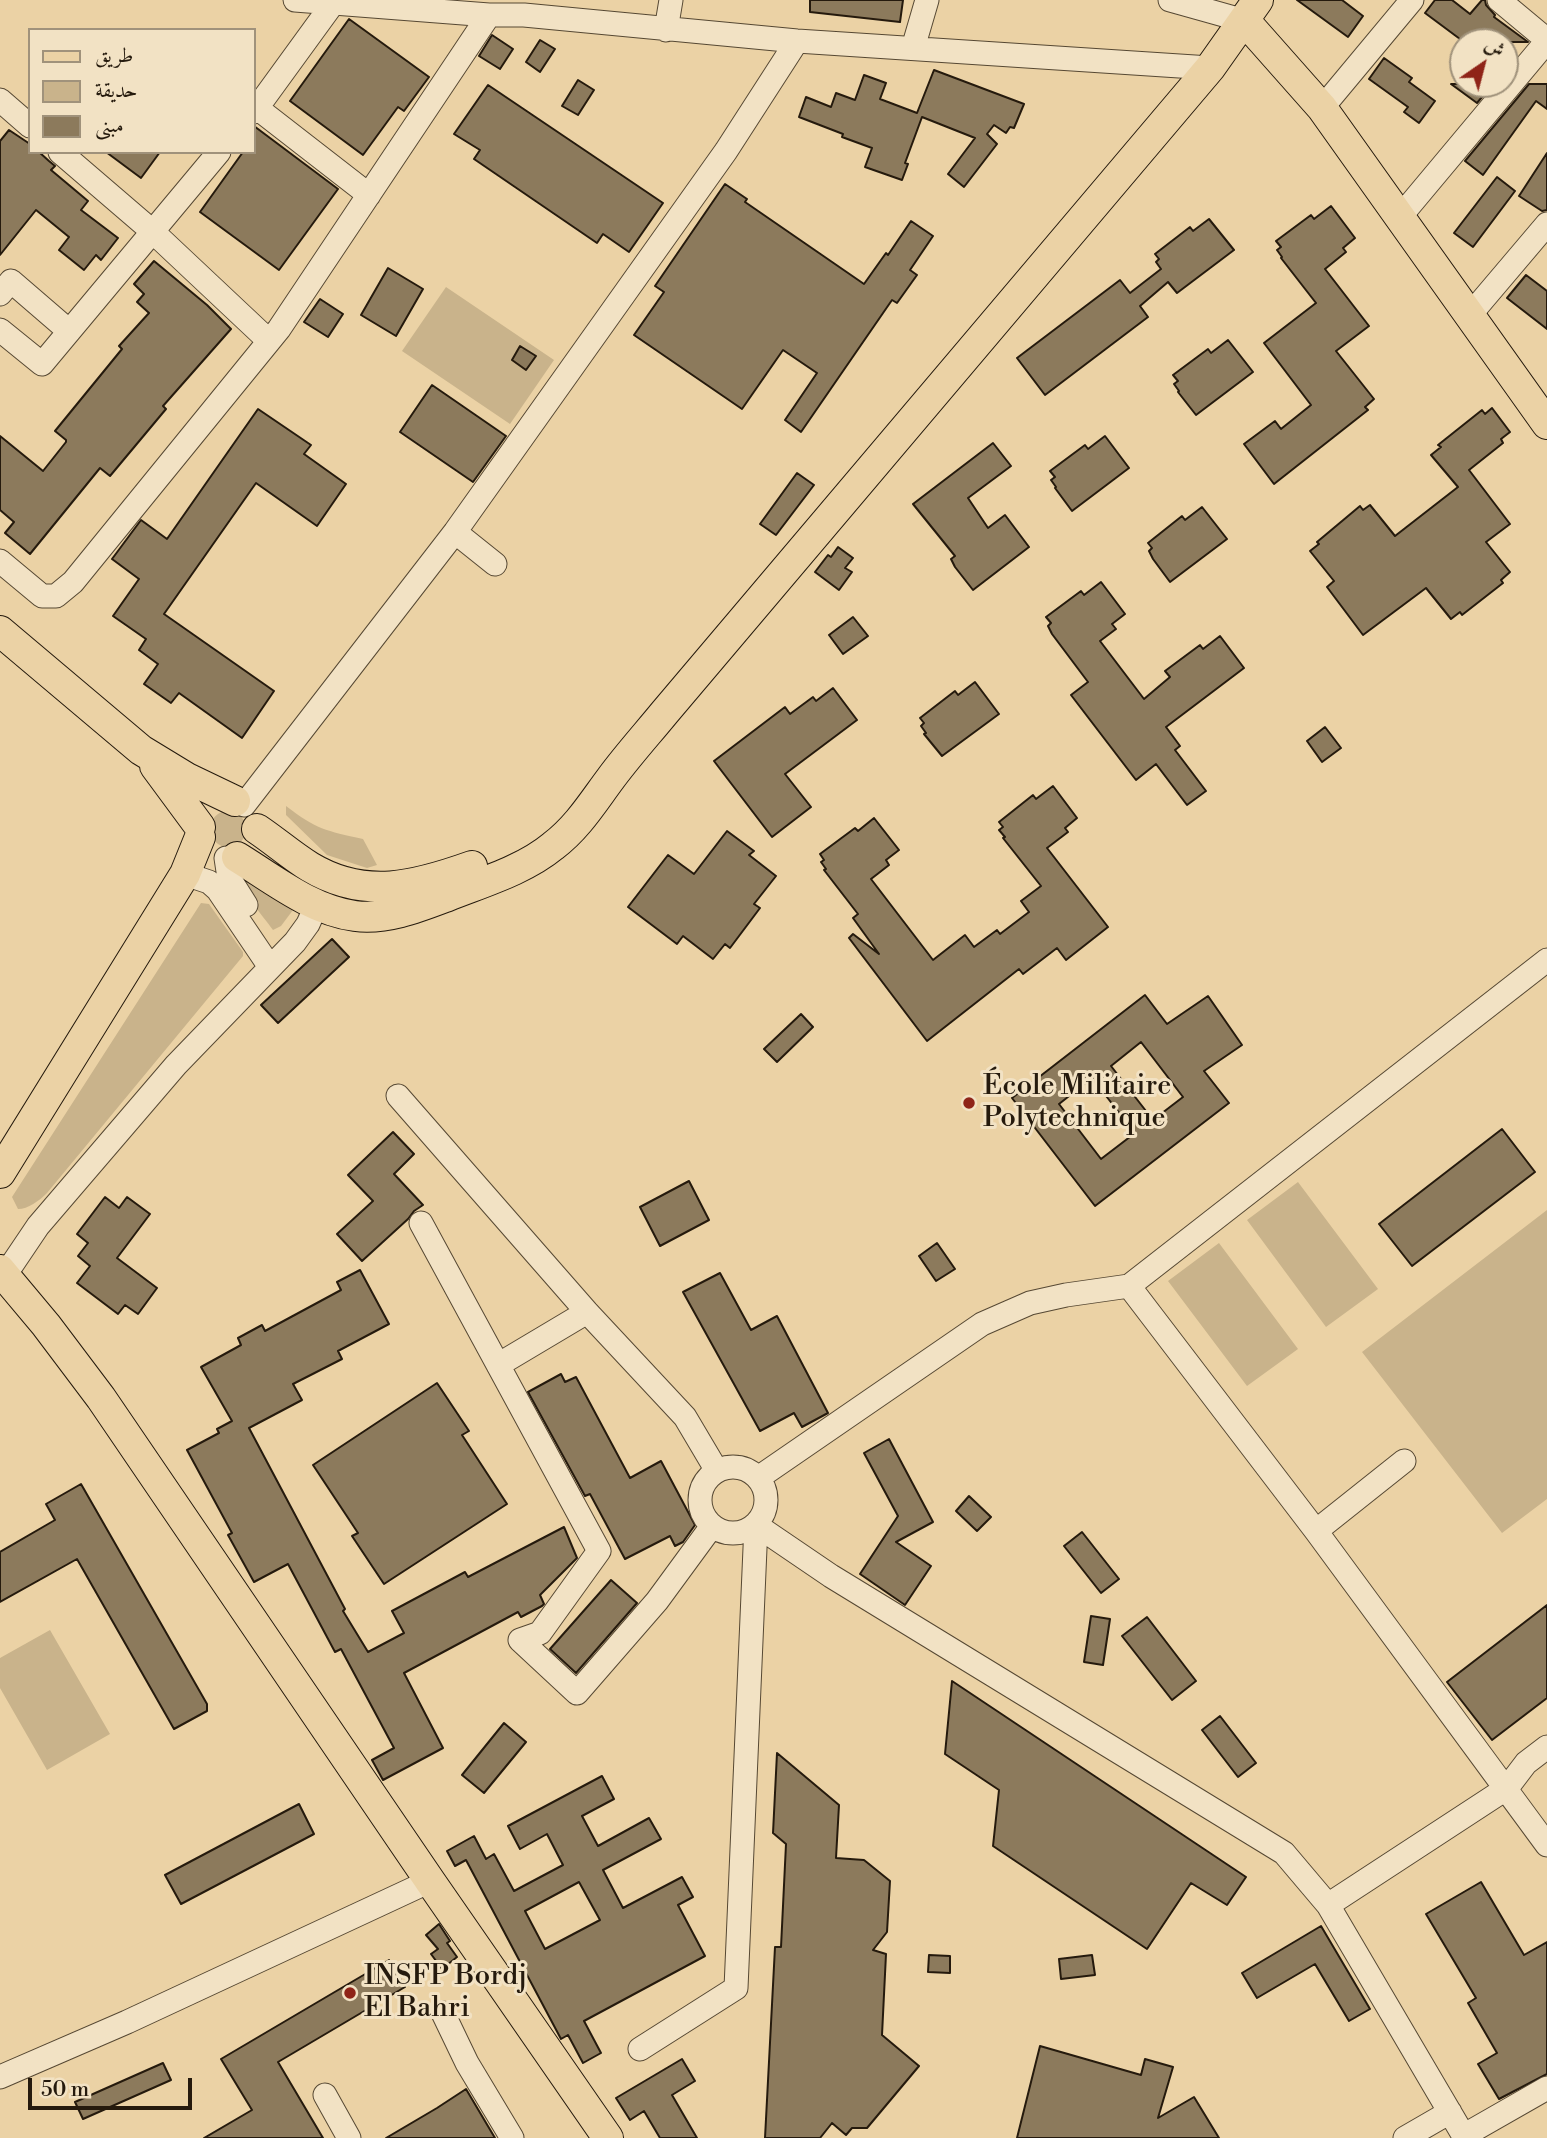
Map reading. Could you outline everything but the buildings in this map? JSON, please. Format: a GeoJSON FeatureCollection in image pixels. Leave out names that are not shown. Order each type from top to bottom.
{"type":"FeatureCollection","features":[{"type":"Feature","properties":{"kind":"main road"},"geometry":{"type":"LineString","coordinates":[[141,750],[216,847],[317,904],[356,916],[404,912],[503,874],[552,848],[588,812],[610,780],[1210,68],[1252,11],[1547,424]]}},
{"type":"Feature","properties":{"kind":"main road"},"geometry":{"type":"LineString","coordinates":[[0,631],[141,750],[246,812],[309,867],[331,878],[356,885],[411,885],[517,849],[542,835],[586,794],[610,780]]}},
{"type":"Feature","properties":{"kind":"main road"},"geometry":{"type":"LineString","coordinates":[[216,847],[202,818],[216,803],[225,800],[246,812]]}},
{"type":"Feature","properties":{"kind":"main road"},"geometry":{"type":"LineString","coordinates":[[0,1173],[185,874],[216,847],[252,846],[246,812]]}},
{"type":"Feature","properties":{"kind":"main road"},"geometry":{"type":"LineString","coordinates":[[2,1273],[101,1398],[608,2138]]}},
{"type":"Feature","properties":{"kind":"street"},"geometry":{"type":"LineString","coordinates":[[295,0],[463,6],[489,15],[525,8],[666,30],[1210,68]]}},
{"type":"Feature","properties":{"kind":"street"},"geometry":{"type":"LineString","coordinates":[[666,30],[671,0]]}},
{"type":"Feature","properties":{"kind":"street"},"geometry":{"type":"LineString","coordinates":[[913,48],[927,0]]}},
{"type":"Feature","properties":{"kind":"street"},"geometry":{"type":"LineString","coordinates":[[1322,108],[1412,0]]}},
{"type":"Feature","properties":{"kind":"street"},"geometry":{"type":"LineString","coordinates":[[1399,218],[1547,40],[1499,0]]}},
{"type":"Feature","properties":{"kind":"street"},"geometry":{"type":"LineString","coordinates":[[256,109],[334,2]]}},
{"type":"Feature","properties":{"kind":"street"},"geometry":{"type":"LineString","coordinates":[[1184,2],[1252,11]]}},
{"type":"Feature","properties":{"kind":"street"},"geometry":{"type":"LineString","coordinates":[[0,561],[42,596],[56,596],[73,582],[269,341],[489,15]]}},
{"type":"Feature","properties":{"kind":"street"},"geometry":{"type":"LineString","coordinates":[[246,812],[454,532],[726,151],[797,41]]}},
{"type":"Feature","properties":{"kind":"street"},"geometry":{"type":"LineString","coordinates":[[0,100],[28,124]]}},
{"type":"Feature","properties":{"kind":"street"},"geometry":{"type":"LineString","coordinates":[[256,111],[369,194]]}},
{"type":"Feature","properties":{"kind":"street"},"geometry":{"type":"LineString","coordinates":[[63,154],[152,231],[269,341]]}},
{"type":"Feature","properties":{"kind":"street"},"geometry":{"type":"LineString","coordinates":[[0,330],[42,364],[217,154]]}},
{"type":"Feature","properties":{"kind":"street"},"geometry":{"type":"LineString","coordinates":[[1469,316],[1547,224]]}},
{"type":"Feature","properties":{"kind":"street"},"geometry":{"type":"LineString","coordinates":[[0,294],[11,281],[69,331]]}},
{"type":"Feature","properties":{"kind":"street"},"geometry":{"type":"LineString","coordinates":[[454,532],[495,564]]}},
{"type":"Feature","properties":{"kind":"street"},"geometry":{"type":"LineString","coordinates":[[216,847],[275,962]]}},
{"type":"Feature","properties":{"kind":"street"},"geometry":{"type":"LineString","coordinates":[[185,874],[209,882],[218,890],[275,962]]}},
{"type":"Feature","properties":{"kind":"street"},"geometry":{"type":"LineString","coordinates":[[2,1273],[38,1226],[209,1028],[302,934],[317,904]]}},
{"type":"Feature","properties":{"kind":"street"},"geometry":{"type":"LineString","coordinates":[[758,1478],[982,1324],[1030,1303],[1129,1286],[1547,960]]}},
{"type":"Feature","properties":{"kind":"street"},"geometry":{"type":"LineString","coordinates":[[398,1096],[587,1312],[684,1417],[717,1471]]}},
{"type":"Feature","properties":{"kind":"street"},"geometry":{"type":"LineString","coordinates":[[421,1223],[599,1551],[540,1633],[520,1640],[577,1693],[657,1601],[712,1526]]}},
{"type":"Feature","properties":{"kind":"street"},"geometry":{"type":"LineString","coordinates":[[1129,1286],[1316,1531],[1547,1844]]}},
{"type":"Feature","properties":{"kind":"street"},"geometry":{"type":"LineString","coordinates":[[498,1365],[587,1312]]}},
{"type":"Feature","properties":{"kind":"street"},"geometry":{"type":"LineString","coordinates":[[1316,1531],[1404,1461]]}},
{"type":"Feature","properties":{"kind":"street"},"geometry":{"type":"LineString","coordinates":[[739,1467],[758,1478],[765,1489],[766,1502],[763,1515],[756,1525],[741,1533],[731,1534],[712,1526],[704,1517],[700,1497],[708,1477],[717,1471],[739,1467]]}},
{"type":"Feature","properties":{"kind":"street"},"geometry":{"type":"LineString","coordinates":[[756,1525],[831,1576],[1284,1853],[1328,1905],[1464,2137],[1547,2088]]}},
{"type":"Feature","properties":{"kind":"street"},"geometry":{"type":"LineString","coordinates":[[640,2049],[736,1988],[756,1525]]}},
{"type":"Feature","properties":{"kind":"street"},"geometry":{"type":"LineString","coordinates":[[1328,1905],[1507,1788],[1526,1763],[1547,1747]]}},
{"type":"Feature","properties":{"kind":"street"},"geometry":{"type":"LineString","coordinates":[[0,2077],[139,2016],[430,1881]]}},
{"type":"Feature","properties":{"kind":"street"},"geometry":{"type":"LineString","coordinates":[[443,2013],[467,2063],[512,2138]]}},
{"type":"Feature","properties":{"kind":"street"},"geometry":{"type":"LineString","coordinates":[[326,2095],[349,2138]]}},
{"type":"Feature","properties":{"kind":"street"},"geometry":{"type":"LineString","coordinates":[[1405,2138],[1450,2112]]}},
{"type":"Feature","properties":{"kind":"green space"},"geometry":{"type":"Polygon","coordinates":[[[446,287],[554,360],[510,424],[402,351],[446,287]]]}},
{"type":"Feature","properties":{"kind":"green space"},"geometry":{"type":"Polygon","coordinates":[[[286,806],[322,828],[363,839],[377,865],[367,868],[327,855],[286,815],[286,806]]]}},
{"type":"Feature","properties":{"kind":"green space"},"geometry":{"type":"Polygon","coordinates":[[[228,811],[241,816],[246,829],[241,842],[228,847],[215,842],[210,829],[215,816],[228,811]]]}},
{"type":"Feature","properties":{"kind":"green space"},"geometry":{"type":"Polygon","coordinates":[[[244,873],[299,902],[281,926],[273,930],[253,903],[245,888],[244,873]]]}},
{"type":"Feature","properties":{"kind":"green space"},"geometry":{"type":"Polygon","coordinates":[[[201,903],[209,904],[243,952],[243,956],[47,1193],[26,1208],[18,1209],[12,1197],[201,903]]]}},
{"type":"Feature","properties":{"kind":"green space"},"geometry":{"type":"Polygon","coordinates":[[[1298,1182],[1378,1289],[1326,1327],[1247,1220],[1298,1182]]]}},
{"type":"Feature","properties":{"kind":"green space"},"geometry":{"type":"Polygon","coordinates":[[[1547,1210],[1547,1499],[1502,1533],[1362,1352],[1547,1210]]]}},
{"type":"Feature","properties":{"kind":"green space"},"geometry":{"type":"Polygon","coordinates":[[[1219,1243],[1298,1349],[1247,1386],[1168,1281],[1219,1243]]]}},
{"type":"Feature","properties":{"kind":"green space"},"geometry":{"type":"Polygon","coordinates":[[[50,1630],[110,1734],[47,1770],[0,1688],[0,1658],[50,1630]]]}},
{"type":"Feature","properties":{"kind":"place","name":"École Militaire Polytechnique"},"geometry":{"type":"Point","coordinates":[969,1103]}},
{"type":"Feature","properties":{"kind":"place","name":"INSFP Bordj El Bahri"},"geometry":{"type":"Point","coordinates":[350,1993]}}]}
